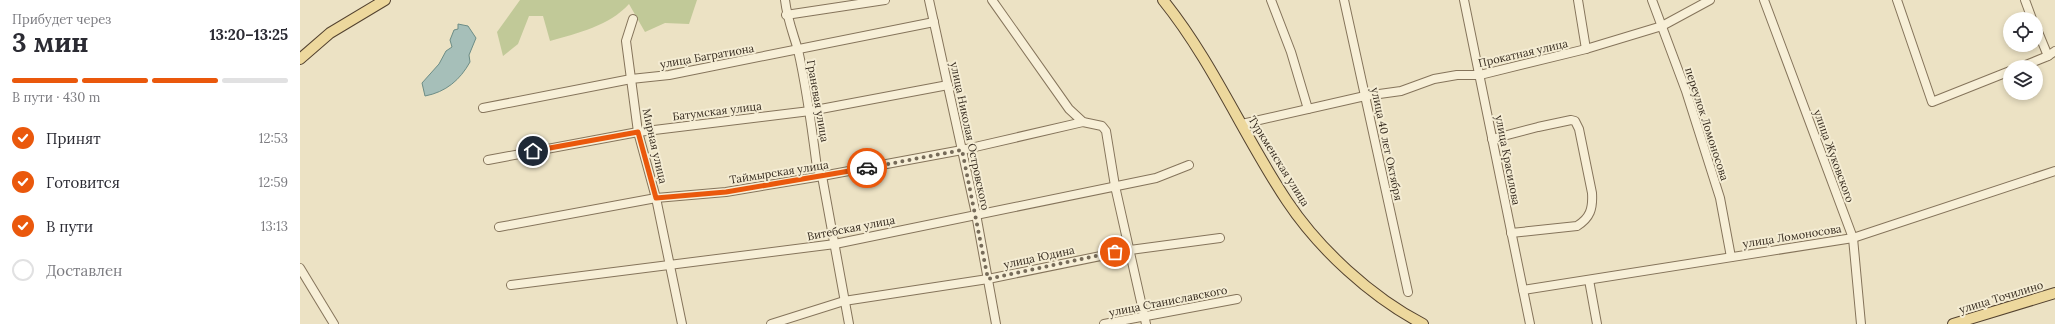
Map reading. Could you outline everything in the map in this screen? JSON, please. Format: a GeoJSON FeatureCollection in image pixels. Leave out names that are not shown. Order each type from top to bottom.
{"type":"FeatureCollection","features":[{"type":"Feature","properties":{"kind":"main road"},"geometry":{"type":"LineString","coordinates":[[300,59],[330,33],[385,0]]}},
{"type":"Feature","properties":{"kind":"main road","name":"Туркменская улица"},"geometry":{"type":"LineString","coordinates":[[1163,0],[1195,43],[1288,202],[1315,235],[1338,259],[1378,296],[1423,324]]}},
{"type":"Feature","properties":{"kind":"main road","name":"улица Точилино"},"geometry":{"type":"LineString","coordinates":[[1953,324],[2055,293]]}},
{"type":"Feature","properties":{"kind":"street","name":"Граневая улица"},"geometry":{"type":"LineString","coordinates":[[785,0],[786,15],[798,50],[810,111],[817,168],[822,176],[849,324]]}},
{"type":"Feature","properties":{"kind":"street"},"geometry":{"type":"LineString","coordinates":[[786,15],[885,0]]}},
{"type":"Feature","properties":{"kind":"street","name":"улица Николая Островского"},"geometry":{"type":"LineString","coordinates":[[929,0],[976,214],[996,324]]}},
{"type":"Feature","properties":{"kind":"street"},"geometry":{"type":"LineString","coordinates":[[992,0],[1069,108],[1083,122],[1102,126],[1106,131],[1115,186],[1145,320]]}},
{"type":"Feature","properties":{"kind":"street"},"geometry":{"type":"LineString","coordinates":[[1271,0],[1291,52],[1308,109]]}},
{"type":"Feature","properties":{"kind":"street","name":"улица 40 лет Октября"},"geometry":{"type":"LineString","coordinates":[[1344,0],[1408,292]]}},
{"type":"Feature","properties":{"kind":"street","name":"улица Красилова"},"geometry":{"type":"LineString","coordinates":[[1464,0],[1530,324]]}},
{"type":"Feature","properties":{"kind":"street"},"geometry":{"type":"LineString","coordinates":[[1578,0],[1586,49]]}},
{"type":"Feature","properties":{"kind":"street","name":"переулок Ломоносова"},"geometry":{"type":"LineString","coordinates":[[1652,0],[1686,91],[1720,198],[1731,257]]}},
{"type":"Feature","properties":{"kind":"street","name":"Прокатная улица"},"geometry":{"type":"LineString","coordinates":[[1242,124],[1366,96],[1401,92],[1434,79],[1457,75],[1480,76],[1586,49],[1662,26],[1710,0]]}},
{"type":"Feature","properties":{"kind":"street","name":"улица Жуковского"},"geometry":{"type":"LineString","coordinates":[[1764,0],[1853,238],[1861,324]]}},
{"type":"Feature","properties":{"kind":"street"},"geometry":{"type":"LineString","coordinates":[[1897,0],[1932,102],[2003,75]]}},
{"type":"Feature","properties":{"kind":"street"},"geometry":{"type":"LineString","coordinates":[[2025,0],[2029,12]]}},
{"type":"Feature","properties":{"kind":"street","name":"Мирная улица"},"geometry":{"type":"LineString","coordinates":[[633,19],[626,40],[638,132],[656,198],[682,324]]}},
{"type":"Feature","properties":{"kind":"street","name":"улица Багратиона"},"geometry":{"type":"LineString","coordinates":[[483,108],[631,79],[670,74],[798,50],[934,22]]}},
{"type":"Feature","properties":{"kind":"street"},"geometry":{"type":"LineString","coordinates":[[2038,60],[2052,54],[2043,39]]}},
{"type":"Feature","properties":{"kind":"street","name":"Батумская улица"},"geometry":{"type":"LineString","coordinates":[[488,160],[638,132],[810,111],[948,85]]}},
{"type":"Feature","properties":{"kind":"street"},"geometry":{"type":"LineString","coordinates":[[1492,139],[1538,127],[1571,120],[1575,121],[1579,129],[1592,193],[1592,202],[1586,220],[1577,226],[1511,233]]}},
{"type":"Feature","properties":{"kind":"street","name":"Таймырская улица"},"geometry":{"type":"LineString","coordinates":[[499,227],[656,198],[726,192],[822,176],[962,150],[1083,122]]}},
{"type":"Feature","properties":{"kind":"street","name":"Витебская улица"},"geometry":{"type":"LineString","coordinates":[[511,285],[835,244],[1156,178],[1189,165]]}},
{"type":"Feature","properties":{"kind":"street","name":"улица Ломоносова"},"geometry":{"type":"LineString","coordinates":[[1523,290],[1853,238],[2055,171]]}},
{"type":"Feature","properties":{"kind":"street","name":"улица Юдина"},"geometry":{"type":"LineString","coordinates":[[771,324],[844,301],[988,279],[1130,250],[1220,238]]}},
{"type":"Feature","properties":{"kind":"street"},"geometry":{"type":"LineString","coordinates":[[300,268],[334,324]]}},
{"type":"Feature","properties":{"kind":"street"},"geometry":{"type":"LineString","coordinates":[[1589,280],[1597,324]]}},
{"type":"Feature","properties":{"kind":"street","name":"улица Станиславского"},"geometry":{"type":"LineString","coordinates":[[1104,324],[1145,320],[1237,299]]}},
{"type":"Feature","properties":{"kind":"green space"},"geometry":{"type":"Polygon","coordinates":[[[520,0],[697,0],[689,24],[665,23],[645,32],[629,4],[621,12],[603,23],[582,32],[550,41],[543,16],[529,16],[518,44],[503,56],[497,32],[520,0]]]}},
{"type":"Feature","properties":{"kind":"water"},"geometry":{"type":"Polygon","coordinates":[[[458,24],[468,26],[476,38],[469,55],[470,62],[462,74],[452,84],[439,92],[425,96],[422,83],[439,64],[446,51],[452,47],[450,40],[454,30],[458,29],[458,24]]]}},
{"type":"Feature","properties":{"kind":"way so far"},"geometry":{"type":"LineString","coordinates":[[867,168],[962,150],[988,279],[1115,252]]}},
{"type":"Feature","properties":{"kind":"route"},"geometry":{"type":"LineString","coordinates":[[533,151],[638,132],[656,198],[726,192],[867,168]]}}]}
